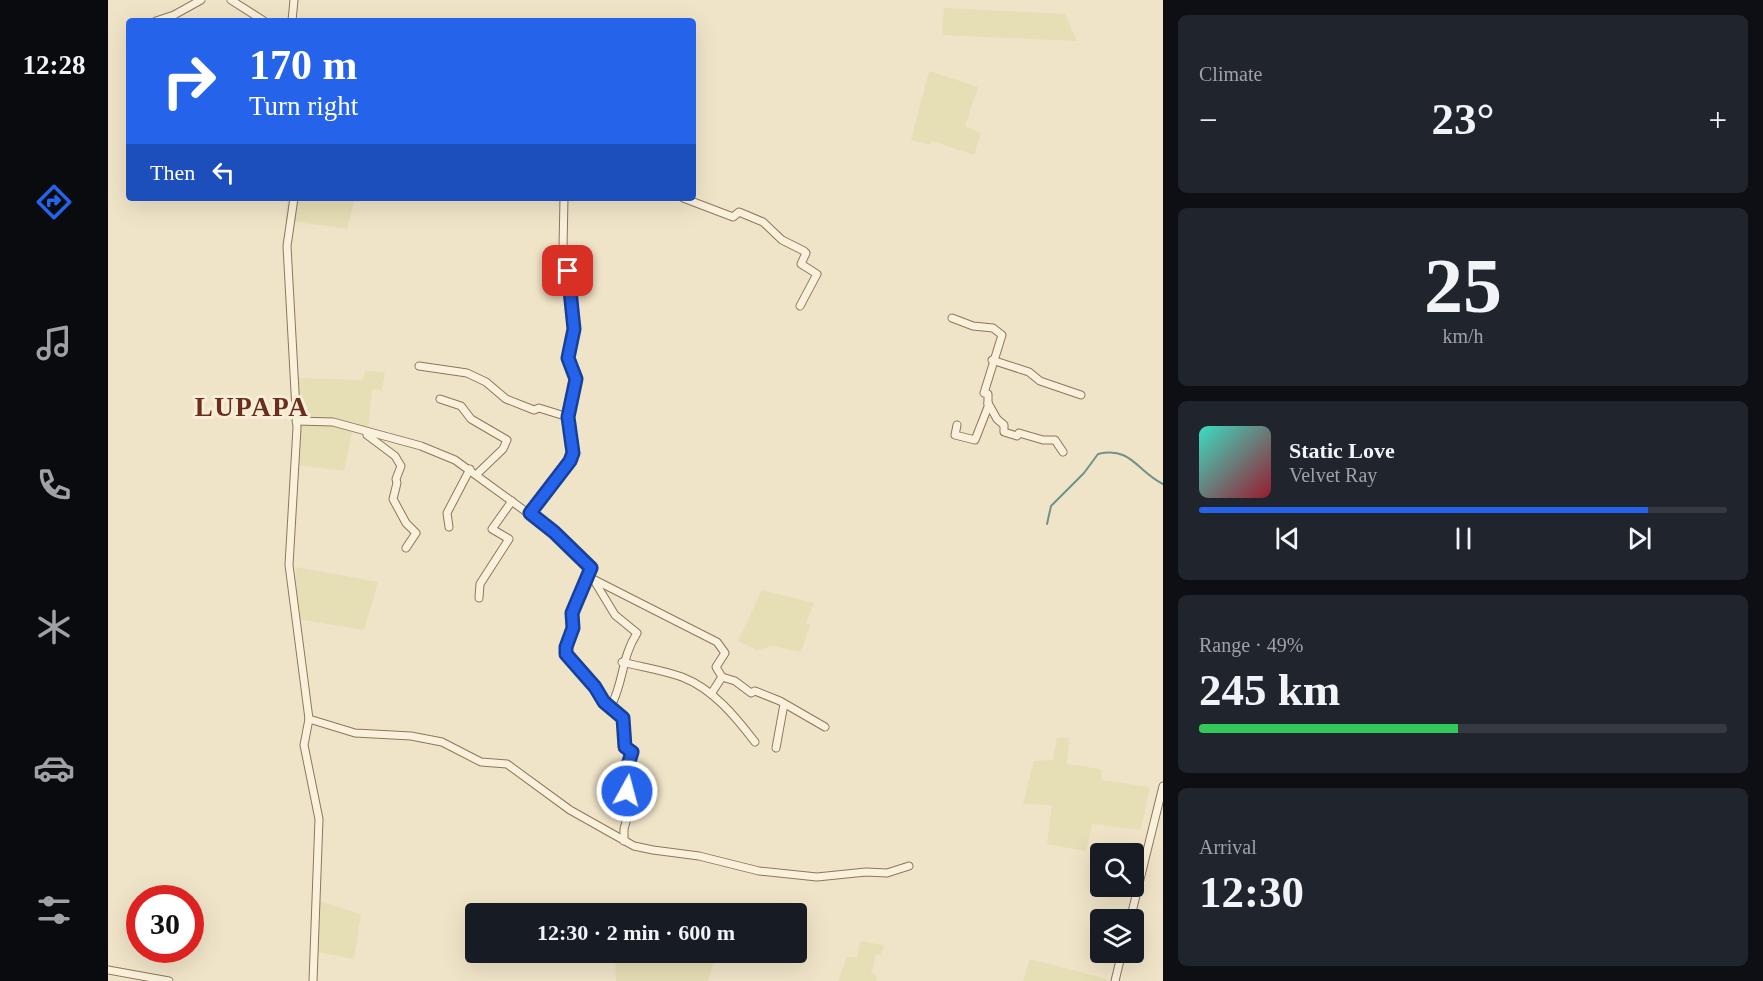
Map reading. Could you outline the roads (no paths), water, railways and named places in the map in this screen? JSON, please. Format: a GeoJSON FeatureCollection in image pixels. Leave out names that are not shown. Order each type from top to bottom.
{"type":"FeatureCollection","features":[{"type":"Feature","properties":{"kind":"street"},"geometry":{"type":"LineString","coordinates":[[165,18],[201,0]]}},
{"type":"Feature","properties":{"kind":"street"},"geometry":{"type":"LineString","coordinates":[[231,0],[259,18]]}},
{"type":"Feature","properties":{"kind":"street"},"geometry":{"type":"LineString","coordinates":[[292,18],[294,0]]}},
{"type":"Feature","properties":{"kind":"street"},"geometry":{"type":"LineString","coordinates":[[294,201],[287,246],[296,421],[289,565],[309,719],[304,745],[319,819],[313,981]]}},
{"type":"Feature","properties":{"kind":"street"},"geometry":{"type":"LineString","coordinates":[[530,513],[570,461],[573,453],[568,417],[576,379],[568,358],[574,329],[571,284],[563,248],[564,201]]}},
{"type":"Feature","properties":{"kind":"street"},"geometry":{"type":"LineString","coordinates":[[691,201],[734,217],[739,212],[763,222],[782,240],[804,251],[806,253],[801,264],[817,274],[800,306]]}},
{"type":"Feature","properties":{"kind":"street"},"geometry":{"type":"LineString","coordinates":[[952,318],[973,326],[993,328],[1002,335],[992,360],[984,393],[988,394],[988,403],[975,440],[955,435],[957,424]]}},
{"type":"Feature","properties":{"kind":"street"},"geometry":{"type":"LineString","coordinates":[[992,360],[1029,372],[1040,381],[1081,395]]}},
{"type":"Feature","properties":{"kind":"street"},"geometry":{"type":"LineString","coordinates":[[419,366],[467,373],[486,382],[506,399],[534,410],[539,408],[568,417]]}},
{"type":"Feature","properties":{"kind":"street"},"geometry":{"type":"LineString","coordinates":[[440,399],[461,406],[471,419],[507,440],[503,449],[477,474]]}},
{"type":"Feature","properties":{"kind":"street"},"geometry":{"type":"LineString","coordinates":[[988,403],[997,419],[1004,425],[1004,432],[1017,436],[1019,433],[1043,440],[1055,440],[1063,453]]}},
{"type":"Feature","properties":{"kind":"street"},"geometry":{"type":"LineString","coordinates":[[296,421],[333,422],[421,446],[470,469],[530,513],[589,565],[591,578],[615,615],[637,633],[622,662],[618,693],[611,706]]}},
{"type":"Feature","properties":{"kind":"street"},"geometry":{"type":"LineString","coordinates":[[363,431],[395,456],[401,466],[393,499],[406,523],[416,533],[406,548]]}},
{"type":"Feature","properties":{"kind":"street"},"geometry":{"type":"LineString","coordinates":[[449,527],[447,513],[470,469]]}},
{"type":"Feature","properties":{"kind":"street"},"geometry":{"type":"LineString","coordinates":[[479,598],[480,584],[510,539],[492,529],[512,501]]}},
{"type":"Feature","properties":{"kind":"street"},"geometry":{"type":"LineString","coordinates":[[591,578],[717,642],[725,653],[716,667],[722,677],[735,681],[751,693],[755,691],[784,704],[825,727]]}},
{"type":"Feature","properties":{"kind":"street"},"geometry":{"type":"LineString","coordinates":[[591,578],[572,613],[573,628],[566,647],[566,654],[623,718],[625,747],[632,752],[622,785],[632,800],[624,829],[624,841]]}},
{"type":"Feature","properties":{"kind":"street"},"geometry":{"type":"LineString","coordinates":[[622,662],[683,677],[726,706],[755,742]]}},
{"type":"Feature","properties":{"kind":"street"},"geometry":{"type":"LineString","coordinates":[[711,694],[722,677]]}},
{"type":"Feature","properties":{"kind":"street"},"geometry":{"type":"LineString","coordinates":[[776,748],[784,704]]}},
{"type":"Feature","properties":{"kind":"street"},"geometry":{"type":"LineString","coordinates":[[309,719],[355,733],[411,736],[442,742],[481,762],[507,764],[570,810],[624,841],[653,850],[699,856],[759,871],[817,877],[866,872],[887,873],[909,866]]}},
{"type":"Feature","properties":{"kind":"street"},"geometry":{"type":"LineString","coordinates":[[1133,909],[1163,786]]}},
{"type":"Feature","properties":{"kind":"street"},"geometry":{"type":"LineString","coordinates":[[1115,981],[1119,963]]}},
{"type":"Feature","properties":{"kind":"street"},"geometry":{"type":"LineString","coordinates":[[108,970],[169,981]]}},
{"type":"Feature","properties":{"kind":"waterway"},"geometry":{"type":"LineString","coordinates":[[1047,524],[1051,506],[1084,473],[1098,454],[1109,452],[1127,457],[1163,484]]}},
{"type":"Feature","properties":{"kind":"district","name":"LUPAPA"},"geometry":{"type":"Point","coordinates":[252,407]}}]}
